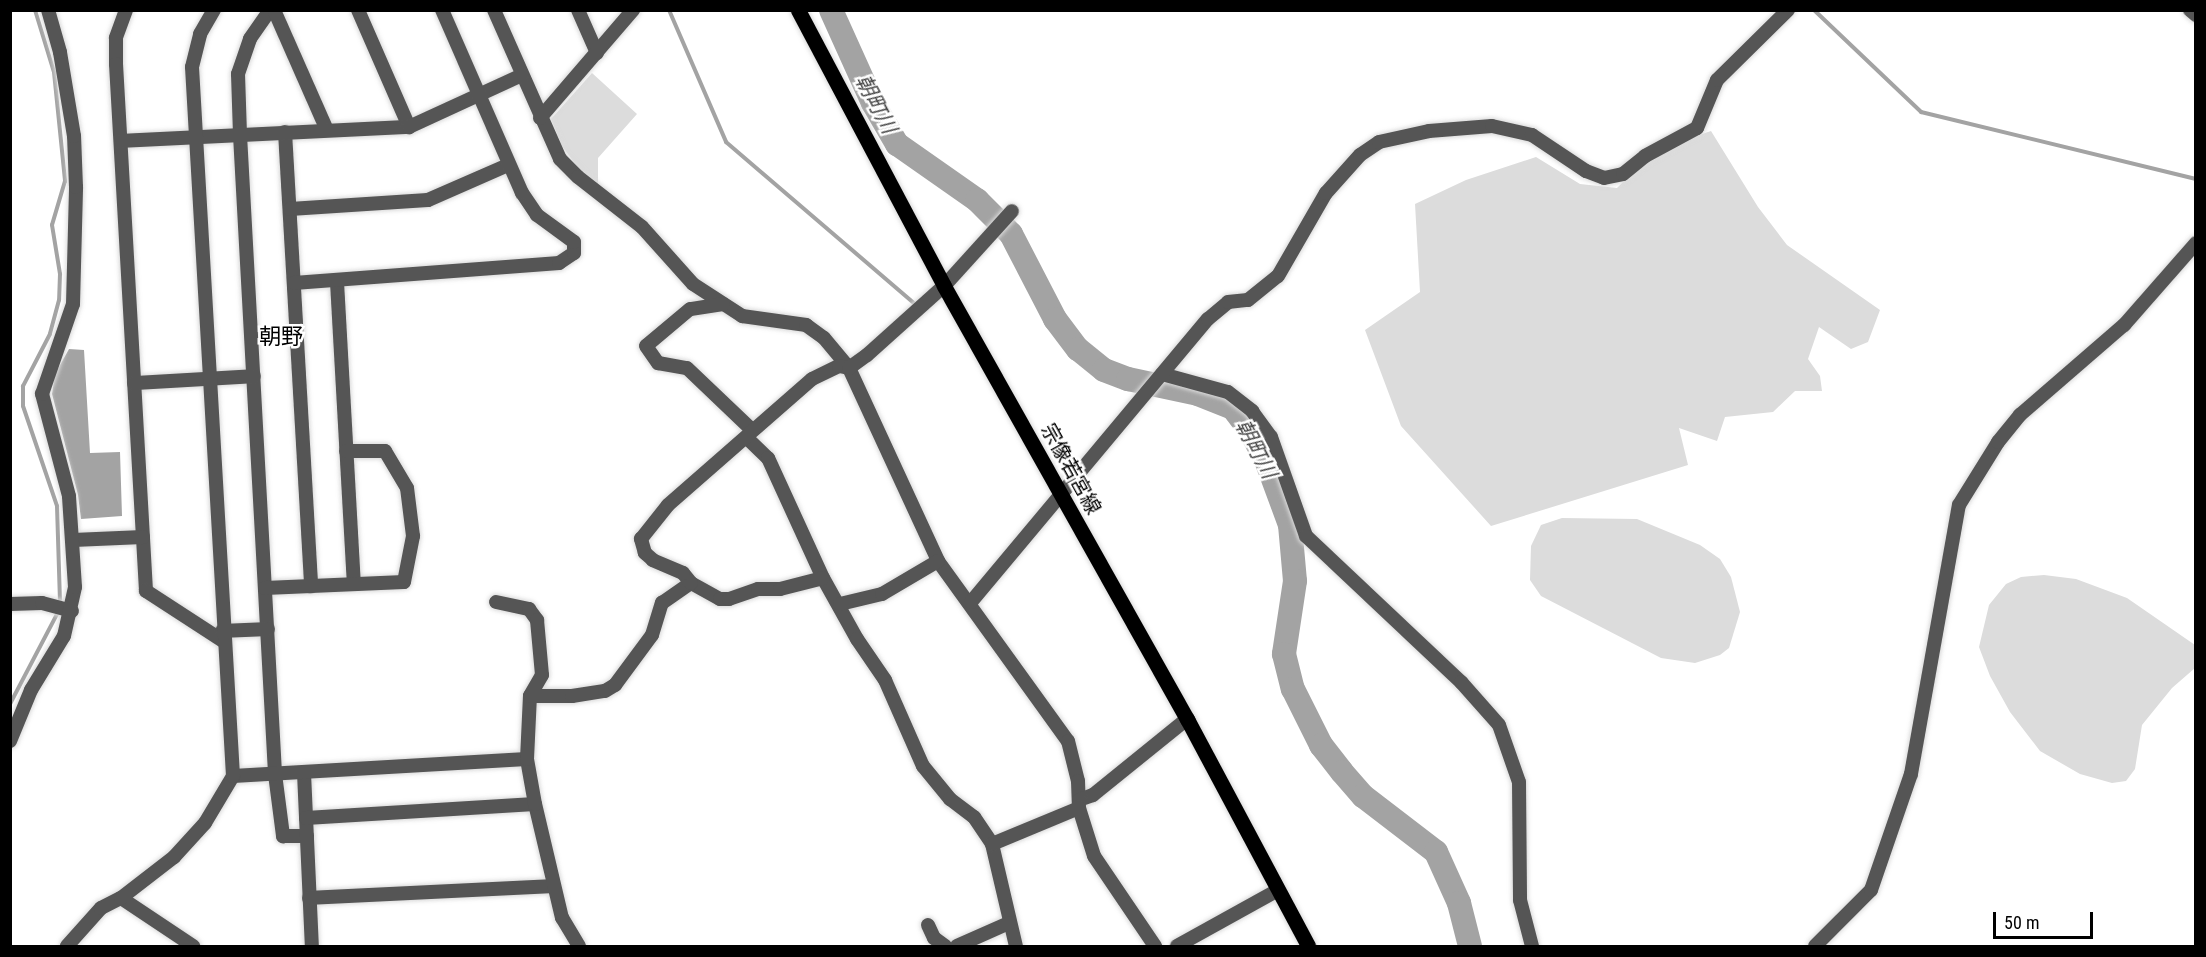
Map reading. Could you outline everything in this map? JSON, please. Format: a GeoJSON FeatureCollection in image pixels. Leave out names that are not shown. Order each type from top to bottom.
{"type":"FeatureCollection","features":[{"type":"Feature","properties":{"kind":"main road","name":"宗像若宮線"},"geometry":{"type":"LineString","coordinates":[[798,10],[944,286],[1187,718],[1308,946]]}},
{"type":"Feature","properties":{"kind":"street"},"geometry":{"type":"LineString","coordinates":[[10,741],[31,690],[64,636],[72,611],[73,540],[69,496],[42,394],[73,304],[76,187],[72,126],[60,52],[48,10]]}},
{"type":"Feature","properties":{"kind":"street"},"geometry":{"type":"LineString","coordinates":[[126,10],[116,38],[146,591],[222,637],[268,628]]}},
{"type":"Feature","properties":{"kind":"street"},"geometry":{"type":"LineString","coordinates":[[67,946],[101,908],[121,898],[174,857],[205,823],[233,776],[222,637],[195,138],[194,51],[214,10]]}},
{"type":"Feature","properties":{"kind":"street"},"geometry":{"type":"LineString","coordinates":[[307,836],[283,836],[275,774],[240,135],[238,74],[250,39],[272,10],[327,129]]}},
{"type":"Feature","properties":{"kind":"street"},"geometry":{"type":"LineString","coordinates":[[358,10],[409,127]]}},
{"type":"Feature","properties":{"kind":"street"},"geometry":{"type":"LineString","coordinates":[[294,283],[337,282],[559,264],[573,253],[573,242],[537,215],[508,165],[442,10]]}},
{"type":"Feature","properties":{"kind":"street"},"geometry":{"type":"LineString","coordinates":[[494,10],[560,159],[578,177],[642,227],[693,284],[742,316],[806,325],[824,339],[849,368],[938,561],[971,602],[1068,741],[1079,804],[1094,856],[1155,946]]}},
{"type":"Feature","properties":{"kind":"street"},"geometry":{"type":"LineString","coordinates":[[578,10],[597,53]]}},
{"type":"Feature","properties":{"kind":"street"},"geometry":{"type":"LineString","coordinates":[[540,118],[633,10]]}},
{"type":"Feature","properties":{"kind":"street"},"geometry":{"type":"LineString","coordinates":[[971,602],[1162,374],[1228,302],[1248,300],[1278,276],[1326,193],[1360,155],[1379,142],[1429,131],[1512,128],[1532,135],[1586,171],[1604,177],[1623,174],[1645,156],[1697,128],[1717,80],[1788,10]]}},
{"type":"Feature","properties":{"kind":"street"},"geometry":{"type":"LineString","coordinates":[[2190,10],[2196,15]]}},
{"type":"Feature","properties":{"kind":"street"},"geometry":{"type":"LineString","coordinates":[[121,141],[327,129],[409,127],[522,75]]}},
{"type":"Feature","properties":{"kind":"street"},"geometry":{"type":"LineString","coordinates":[[285,132],[311,586]]}},
{"type":"Feature","properties":{"kind":"street"},"geometry":{"type":"LineString","coordinates":[[290,209],[428,200],[508,165]]}},
{"type":"Feature","properties":{"kind":"street"},"geometry":{"type":"LineString","coordinates":[[849,368],[944,286],[1012,211]]}},
{"type":"Feature","properties":{"kind":"street"},"geometry":{"type":"LineString","coordinates":[[1815,946],[1871,890],[1911,774],[1959,505],[1998,442],[2020,415],[2124,325],[2196,243]]}},
{"type":"Feature","properties":{"kind":"street"},"geometry":{"type":"LineString","coordinates":[[337,282],[354,584]]}},
{"type":"Feature","properties":{"kind":"street"},"geometry":{"type":"LineString","coordinates":[[723,304],[690,309],[646,346],[658,363],[687,368],[750,434],[773,467],[823,578],[840,604],[857,639],[885,680],[922,766],[950,799],[974,817],[992,844],[1016,946]]}},
{"type":"Feature","properties":{"kind":"street"},"geometry":{"type":"LineString","coordinates":[[823,578],[780,589],[758,590],[729,599],[720,599],[691,583],[683,573],[653,560],[645,553],[641,538],[668,505],[812,379],[839,366],[849,368]]}},
{"type":"Feature","properties":{"kind":"street"},"geometry":{"type":"LineString","coordinates":[[1162,374],[1228,392],[1252,411],[1271,437],[1306,536],[1461,682],[1499,724],[1519,782],[1520,900],[1532,946]]}},
{"type":"Feature","properties":{"kind":"street"},"geometry":{"type":"LineString","coordinates":[[134,383],[255,376]]}},
{"type":"Feature","properties":{"kind":"street"},"geometry":{"type":"LineString","coordinates":[[265,588],[404,582],[413,536],[412,507],[407,488],[385,451],[346,452]]}},
{"type":"Feature","properties":{"kind":"street"},"geometry":{"type":"LineString","coordinates":[[73,540],[143,537]]}},
{"type":"Feature","properties":{"kind":"street"},"geometry":{"type":"LineString","coordinates":[[840,604],[882,594],[938,561]]}},
{"type":"Feature","properties":{"kind":"street"},"geometry":{"type":"LineString","coordinates":[[530,696],[572,696],[605,691],[615,685],[652,634],[662,603],[691,583]]}},
{"type":"Feature","properties":{"kind":"street"},"geometry":{"type":"LineString","coordinates":[[496,602],[529,609],[537,620],[542,675],[530,696],[527,759],[553,886],[562,918],[579,946]]}},
{"type":"Feature","properties":{"kind":"street"},"geometry":{"type":"LineString","coordinates":[[10,604],[42,603],[72,611]]}},
{"type":"Feature","properties":{"kind":"street"},"geometry":{"type":"LineString","coordinates":[[992,844],[1079,804],[1093,795],[1187,718]]}},
{"type":"Feature","properties":{"kind":"street"},"geometry":{"type":"LineString","coordinates":[[233,776],[527,759]]}},
{"type":"Feature","properties":{"kind":"street"},"geometry":{"type":"LineString","coordinates":[[304,773],[312,946]]}},
{"type":"Feature","properties":{"kind":"street"},"geometry":{"type":"LineString","coordinates":[[306,818],[535,804]]}},
{"type":"Feature","properties":{"kind":"street"},"geometry":{"type":"LineString","coordinates":[[309,898],[553,886]]}},
{"type":"Feature","properties":{"kind":"street"},"geometry":{"type":"LineString","coordinates":[[1177,946],[1278,890]]}},
{"type":"Feature","properties":{"kind":"street"},"geometry":{"type":"LineString","coordinates":[[121,898],[193,946]]}},
{"type":"Feature","properties":{"kind":"street"},"geometry":{"type":"LineString","coordinates":[[957,946],[1009,923]]}},
{"type":"Feature","properties":{"kind":"street"},"geometry":{"type":"LineString","coordinates":[[928,925],[934,938],[945,946]]}},
{"type":"Feature","properties":{"kind":"shaded area"},"geometry":{"type":"Polygon","coordinates":[[[592,73],[637,114],[598,158],[598,185],[579,169],[562,146],[551,119],[592,73]]]}},
{"type":"Feature","properties":{"kind":"shaded area"},"geometry":{"type":"Polygon","coordinates":[[[1711,131],[1758,207],[1787,245],[1880,310],[1868,342],[1851,349],[1819,327],[1808,359],[1820,376],[1822,391],[1795,391],[1773,412],[1725,417],[1717,441],[1679,428],[1688,465],[1491,526],[1401,426],[1365,330],[1420,292],[1415,204],[1466,180],[1536,157],[1580,184],[1617,188],[1655,150],[1711,131]]]}},
{"type":"Feature","properties":{"kind":"shaded area"},"geometry":{"type":"Polygon","coordinates":[[[69,349],[84,350],[90,453],[120,452],[122,516],[81,519],[78,495],[52,394],[55,374],[69,349]]]}},
{"type":"Feature","properties":{"kind":"shaded area"},"geometry":{"type":"Polygon","coordinates":[[[1562,518],[1637,519],[1700,545],[1720,559],[1731,577],[1740,612],[1729,648],[1720,655],[1695,663],[1661,658],[1541,596],[1530,580],[1531,546],[1541,525],[1562,518]]]}},
{"type":"Feature","properties":{"kind":"shaded area"},"geometry":{"type":"Polygon","coordinates":[[[2044,575],[2076,579],[2127,598],[2195,645],[2195,668],[2172,688],[2142,725],[2135,769],[2126,781],[2112,783],[2080,774],[2040,751],[2010,712],[1990,676],[1979,647],[1989,605],[2006,584],[2021,577],[2044,575]]]}},
{"type":"Feature","properties":{"kind":"waterway"},"geometry":{"type":"LineString","coordinates":[[35,10],[54,72],[65,181],[52,225],[60,274],[59,300],[50,334],[23,386],[23,406],[57,506],[60,604]]}},
{"type":"Feature","properties":{"kind":"waterway"},"geometry":{"type":"LineString","coordinates":[[669,10],[726,142],[916,305]]}},
{"type":"Feature","properties":{"kind":"waterway","name":"朝町川"},"geometry":{"type":"LineString","coordinates":[[831,10],[873,103],[897,144],[977,200],[1011,234],[1055,319],[1078,349],[1104,370],[1128,379],[1198,394],[1233,408],[1249,429],[1266,460],[1290,525],[1295,581],[1284,654],[1293,689],[1321,745],[1363,796],[1436,852],[1459,903],[1470,946]]}},
{"type":"Feature","properties":{"kind":"waterway"},"geometry":{"type":"LineString","coordinates":[[1814,10],[1921,112],[2196,179]]}},
{"type":"Feature","properties":{"kind":"waterway"},"geometry":{"type":"LineString","coordinates":[[10,704],[58,612]]}},
{"type":"Feature","properties":{"kind":"district","name":"朝野"},"geometry":{"type":"Point","coordinates":[281,337]}}]}
